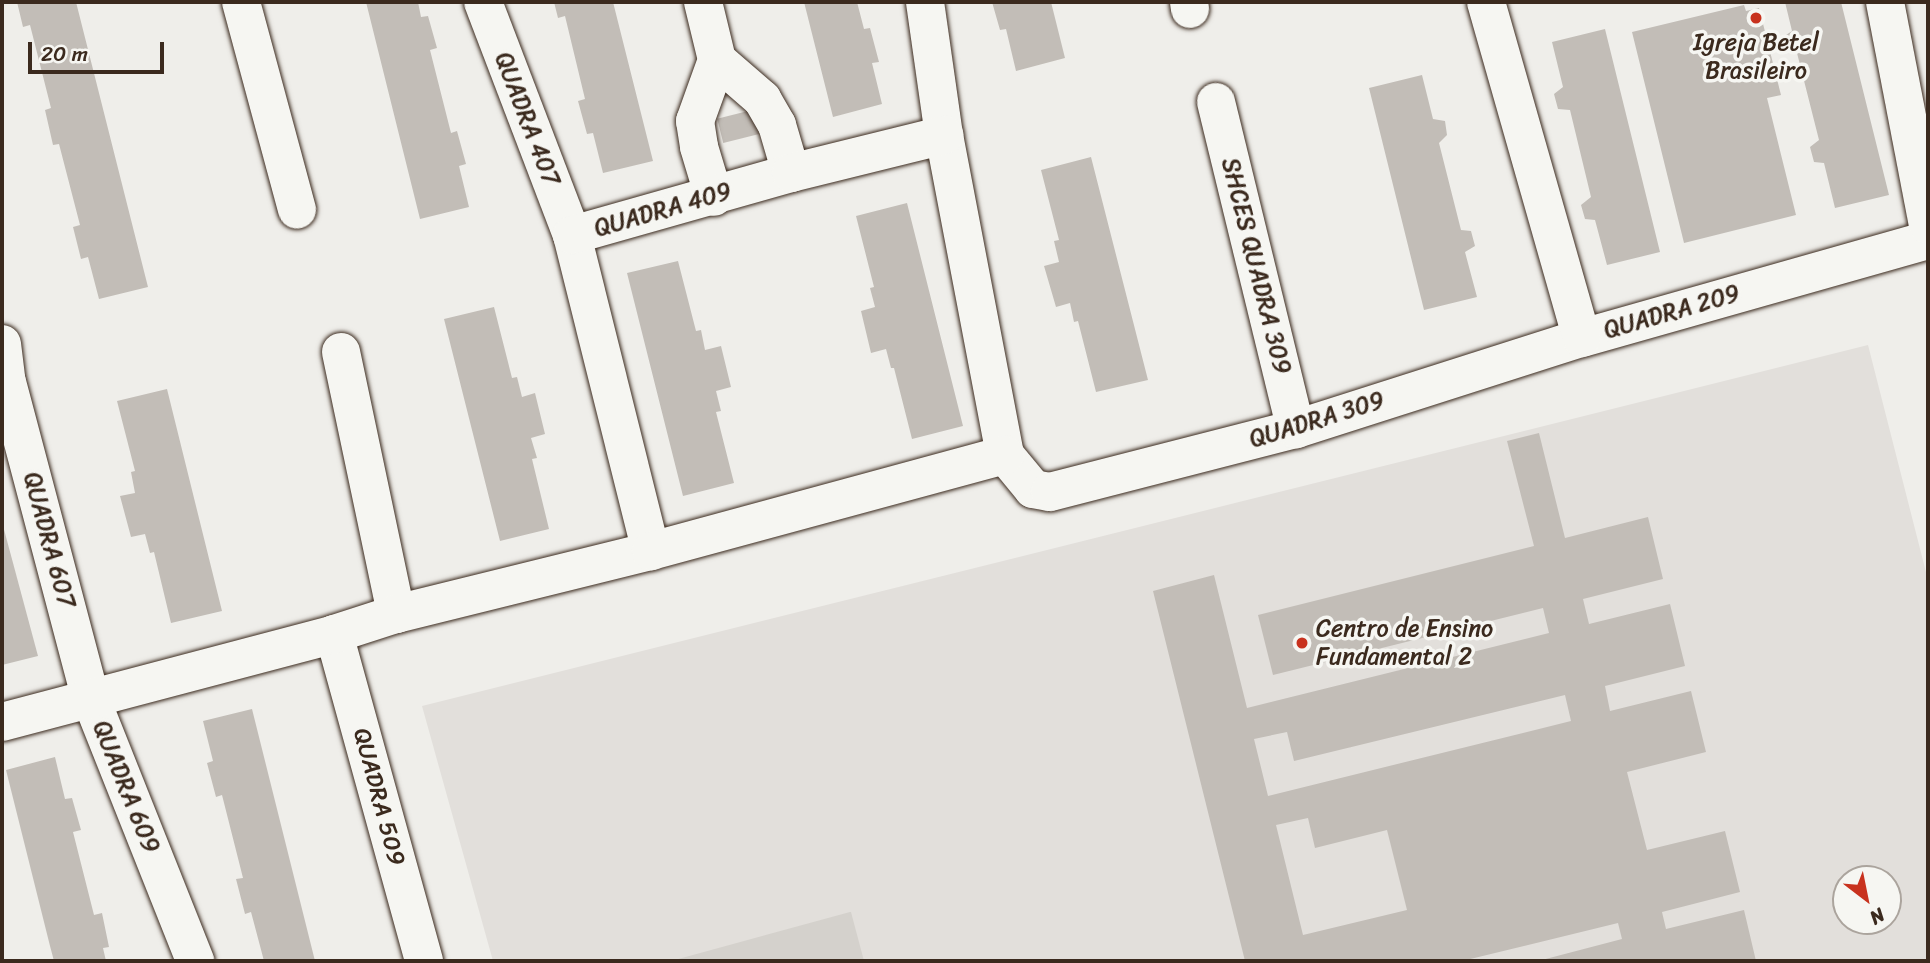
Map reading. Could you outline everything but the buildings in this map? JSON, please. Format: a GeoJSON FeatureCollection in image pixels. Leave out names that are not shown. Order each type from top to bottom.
{"type":"FeatureCollection","features":[{"type":"Feature","properties":{"kind":"street"},"geometry":{"type":"LineString","coordinates":[[242,2],[297,210]]}},
{"type":"Feature","properties":{"kind":"street","name":"QUADRA 407"},"geometry":{"type":"LineString","coordinates":[[482,2],[572,235]]}},
{"type":"Feature","properties":{"kind":"street"},"geometry":{"type":"LineString","coordinates":[[703,2],[717,60],[695,121],[699,148],[713,197]]}},
{"type":"Feature","properties":{"kind":"street"},"geometry":{"type":"LineString","coordinates":[[91,699],[334,634],[396,614],[651,551],[1005,456],[944,135],[925,2]]}},
{"type":"Feature","properties":{"kind":"street"},"geometry":{"type":"LineString","coordinates":[[1885,2],[1928,225]]}},
{"type":"Feature","properties":{"kind":"street","name":"QUADRA 209"},"geometry":{"type":"LineString","coordinates":[[1497,5],[1581,338],[1928,240]]}},
{"type":"Feature","properties":{"kind":"street"},"geometry":{"type":"LineString","coordinates":[[717,60],[762,99],[777,125],[792,173]]}},
{"type":"Feature","properties":{"kind":"street","name":"SHCES QUADRA 309"},"geometry":{"type":"LineString","coordinates":[[1216,102],[1296,429]]}},
{"type":"Feature","properties":{"kind":"street","name":"QUADRA 409"},"geometry":{"type":"LineString","coordinates":[[651,551],[572,235],[792,173],[944,135]]}},
{"type":"Feature","properties":{"kind":"street","name":"QUADRA 309"},"geometry":{"type":"LineString","coordinates":[[1005,456],[1033,489],[1050,492],[1296,429],[1581,338]]}},
{"type":"Feature","properties":{"kind":"street","name":"QUADRA 607"},"geometry":{"type":"LineString","coordinates":[[2,344],[4,382],[91,699]]}},
{"type":"Feature","properties":{"kind":"street"},"geometry":{"type":"LineString","coordinates":[[341,352],[396,614]]}},
{"type":"Feature","properties":{"kind":"street","name":"QUADRA 509"},"geometry":{"type":"LineString","coordinates":[[334,634],[424,961]]}},
{"type":"Feature","properties":{"kind":"street","name":"QUADRA 609"},"geometry":{"type":"LineString","coordinates":[[2,722],[91,699],[195,961]]}},
{"type":"Feature","properties":{"kind":"shaded area","name":"Centro de Ensino Fundamental 2"},"geometry":{"type":"Polygon","coordinates":[[[1868,345],[1928,580],[1928,961],[493,961],[422,706],[1868,345]]]}},
{"type":"Feature","properties":{"kind":"shaded area"},"geometry":{"type":"Polygon","coordinates":[[[850,912],[864,961],[671,961],[850,912]]]}},
{"type":"Feature","properties":{"kind":"place","name":"Igreja Betel Brasileiro"},"geometry":{"type":"Point","coordinates":[1756,18]}},
{"type":"Feature","properties":{"kind":"place","name":"Centro de Ensino Fundamental 2"},"geometry":{"type":"Point","coordinates":[1302,643]}}]}
